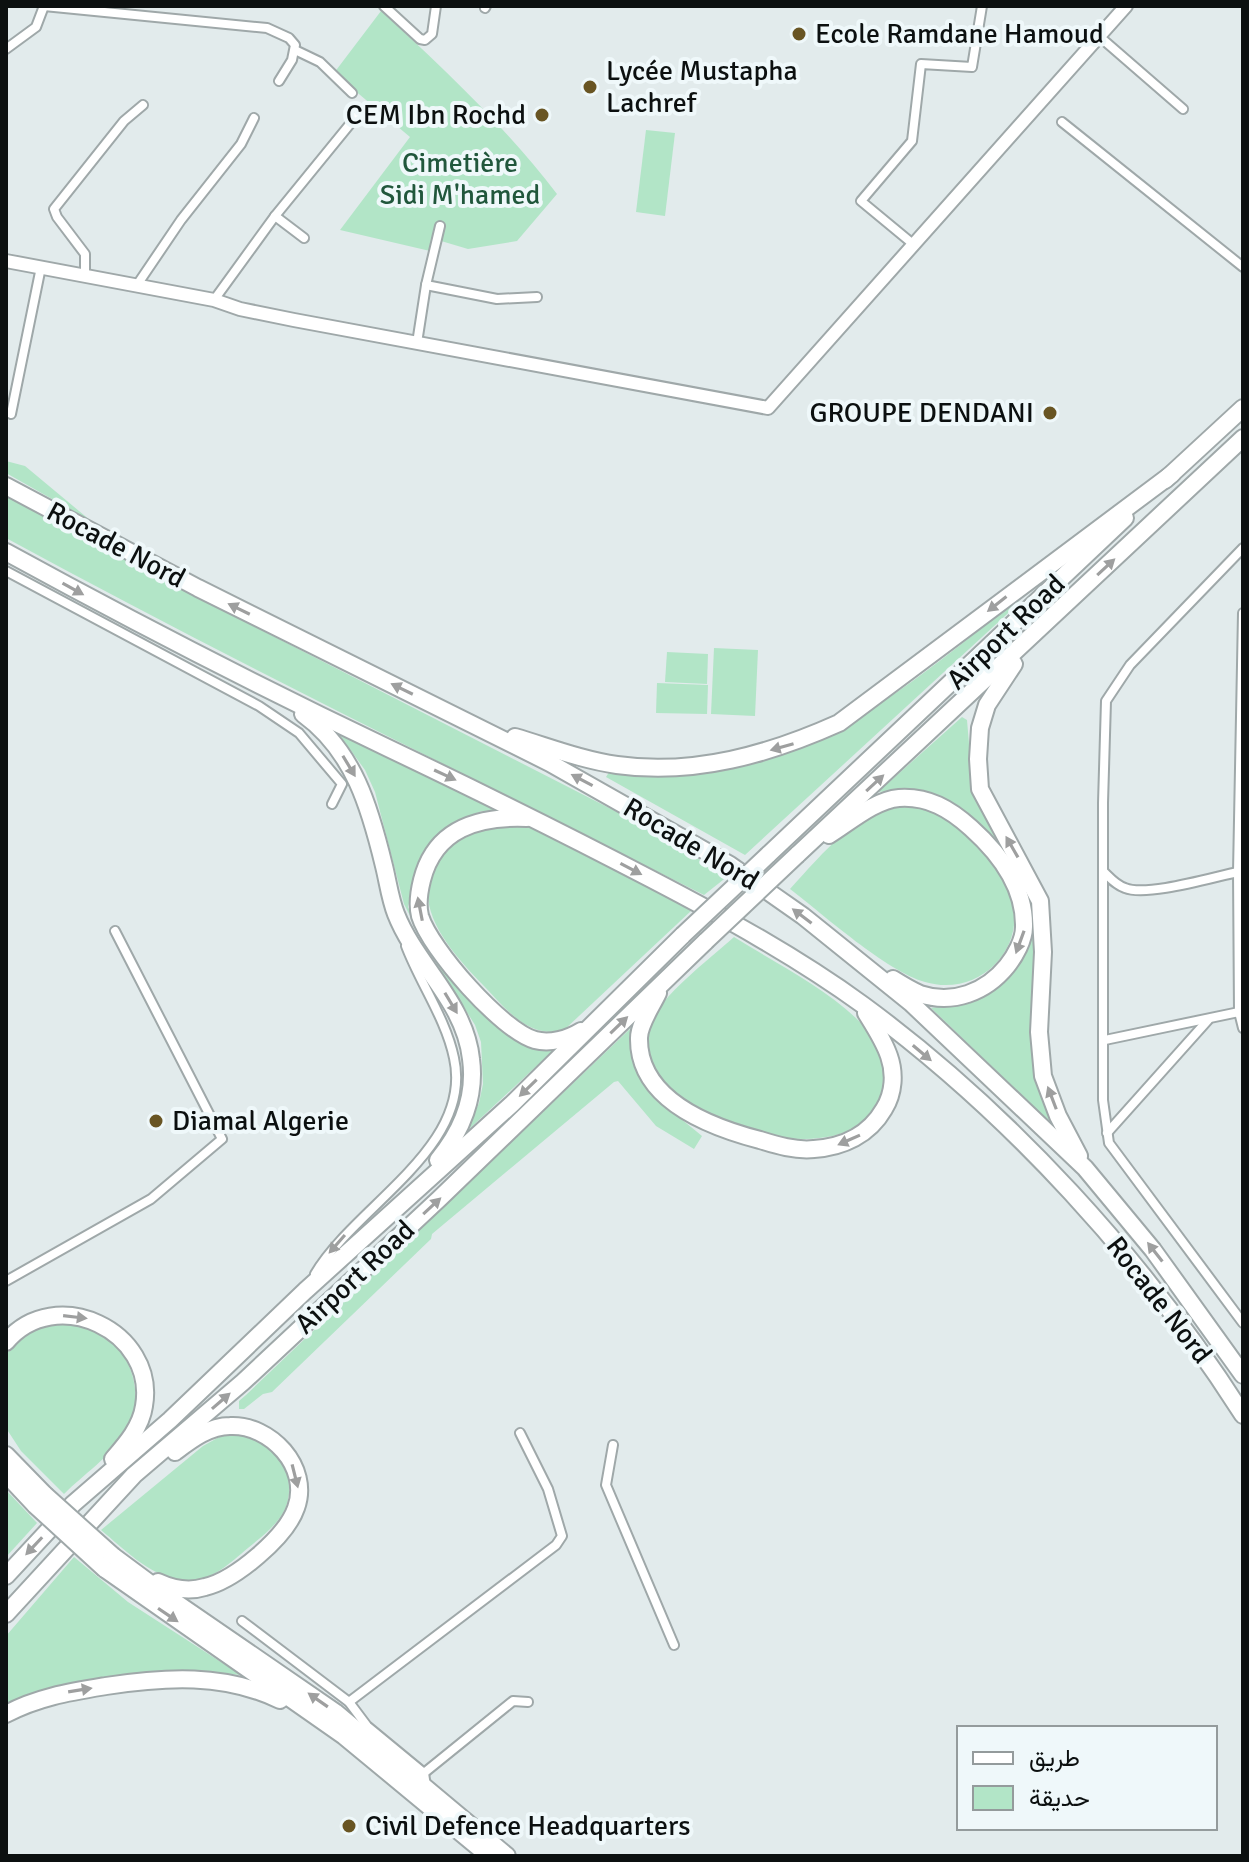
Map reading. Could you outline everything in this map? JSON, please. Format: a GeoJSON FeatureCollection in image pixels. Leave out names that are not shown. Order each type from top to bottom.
{"type":"FeatureCollection","features":[{"type":"Feature","properties":{"kind":"highway","name":"Airport Road"},"geometry":{"type":"LineString","coordinates":[[6,1576],[73,1504],[170,1420],[305,1291],[512,1104],[683,935],[1241,409]]}},
{"type":"Feature","properties":{"kind":"highway","name":"Airport Road"},"geometry":{"type":"LineString","coordinates":[[6,1614],[134,1475],[243,1382],[428,1210],[706,941],[1243,438]]}},
{"type":"Feature","properties":{"kind":"highway"},"geometry":{"type":"LineString","coordinates":[[472,724],[618,765],[672,768],[732,761],[793,744],[839,723],[1172,474]]}},
{"type":"Feature","properties":{"kind":"highway","name":"Rocade Nord"},"geometry":{"type":"LineString","coordinates":[[6,486],[198,588],[620,800],[730,865],[864,964],[983,1069],[1085,1168],[1153,1250],[1243,1375]]}},
{"type":"Feature","properties":{"kind":"highway","name":"Rocade Nord"},"geometry":{"type":"LineString","coordinates":[[6,552],[274,694],[538,819],[771,945],[861,1004],[938,1066],[1082,1203],[1163,1301],[1243,1415]]}},
{"type":"Feature","properties":{"kind":"highway"},"geometry":{"type":"LineString","coordinates":[[1034,635],[987,705],[980,728],[980,789],[1040,901],[1043,952],[1039,1032],[1043,1076],[1058,1116],[1085,1168]]}},
{"type":"Feature","properties":{"kind":"highway"},"geometry":{"type":"LineString","coordinates":[[274,694],[332,740],[351,766],[366,797],[397,915],[463,1026],[471,1055],[473,1081],[467,1108],[449,1146],[397,1206]]}},
{"type":"Feature","properties":{"kind":"highway"},"geometry":{"type":"LineString","coordinates":[[797,855],[873,807],[897,798],[938,804],[961,819],[1004,864],[1021,900],[1024,930],[1014,958],[996,980],[977,993],[947,997],[920,994],[864,964]]}},
{"type":"Feature","properties":{"kind":"highway"},"geometry":{"type":"LineString","coordinates":[[538,819],[488,818],[449,836],[424,871],[418,895],[420,917],[441,955],[513,1030],[533,1040],[549,1042],[573,1035],[596,1021]]}},
{"type":"Feature","properties":{"kind":"highway"},"geometry":{"type":"LineString","coordinates":[[664,982],[638,1035],[642,1061],[658,1089],[676,1104],[725,1131],[811,1150],[841,1145],[864,1133],[877,1122],[888,1102],[894,1077],[889,1056],[861,1004]]}},
{"type":"Feature","properties":{"kind":"highway"},"geometry":{"type":"LineString","coordinates":[[6,1342],[30,1322],[55,1315],[77,1316],[99,1322],[117,1334],[133,1352],[144,1380],[144,1406],[138,1426],[73,1504]]}},
{"type":"Feature","properties":{"kind":"highway"},"geometry":{"type":"LineString","coordinates":[[101,1510],[179,1449],[202,1434],[228,1425],[245,1427],[268,1436],[280,1445],[295,1468],[297,1507],[288,1521],[264,1549],[217,1583],[205,1588],[177,1589],[109,1562]]}},
{"type":"Feature","properties":{"kind":"highway"},"geometry":{"type":"LineString","coordinates":[[7,1460],[40,1500],[109,1562],[400,1780],[489,1856]]}},
{"type":"Feature","properties":{"kind":"highway"},"geometry":{"type":"LineString","coordinates":[[127,1568],[335,1712],[425,1779],[507,1856]]}},
{"type":"Feature","properties":{"kind":"highway"},"geometry":{"type":"LineString","coordinates":[[6,1714],[24,1704],[56,1694],[183,1678],[232,1683],[261,1691],[318,1717]]}},
{"type":"Feature","properties":{"kind":"street"},"geometry":{"type":"LineString","coordinates":[[6,49],[36,27],[44,6],[267,28],[289,38],[295,50],[320,62],[352,93]]}},
{"type":"Feature","properties":{"kind":"street"},"geometry":{"type":"LineString","coordinates":[[187,19],[188,6]]}},
{"type":"Feature","properties":{"kind":"street"},"geometry":{"type":"LineString","coordinates":[[384,6],[420,39],[425,40],[432,34],[436,6]]}},
{"type":"Feature","properties":{"kind":"street"},"geometry":{"type":"LineString","coordinates":[[913,244],[861,201],[912,141],[921,64],[972,67],[982,6]]}},
{"type":"Feature","properties":{"kind":"street"},"geometry":{"type":"LineString","coordinates":[[6,261],[214,300],[240,309],[768,408],[1126,6]]}},
{"type":"Feature","properties":{"kind":"street"},"geometry":{"type":"LineString","coordinates":[[1100,37],[1183,109]]}},
{"type":"Feature","properties":{"kind":"street"},"geometry":{"type":"LineString","coordinates":[[279,81],[295,50]]}},
{"type":"Feature","properties":{"kind":"street"},"geometry":{"type":"LineString","coordinates":[[85,277],[85,254],[54,209],[124,121],[143,105]]}},
{"type":"Feature","properties":{"kind":"street"},"geometry":{"type":"LineString","coordinates":[[214,300],[275,216],[359,113]]}},
{"type":"Feature","properties":{"kind":"street"},"geometry":{"type":"LineString","coordinates":[[137,285],[181,220],[241,144],[254,118]]}},
{"type":"Feature","properties":{"kind":"street"},"geometry":{"type":"LineString","coordinates":[[1062,122],[1243,267]]}},
{"type":"Feature","properties":{"kind":"street"},"geometry":{"type":"LineString","coordinates":[[275,216],[304,238]]}},
{"type":"Feature","properties":{"kind":"street"},"geometry":{"type":"LineString","coordinates":[[417,343],[440,226]]}},
{"type":"Feature","properties":{"kind":"street"},"geometry":{"type":"LineString","coordinates":[[11,414],[41,267]]}},
{"type":"Feature","properties":{"kind":"street"},"geometry":{"type":"LineString","coordinates":[[426,285],[497,299],[537,297]]}},
{"type":"Feature","properties":{"kind":"street"},"geometry":{"type":"LineString","coordinates":[[1243,548],[1130,665],[1110,691],[1106,701],[1103,743],[1103,1100],[1109,1143],[1243,1323]]}},
{"type":"Feature","properties":{"kind":"street"},"geometry":{"type":"LineString","coordinates":[[6,571],[259,706],[299,733],[342,784],[332,804]]}},
{"type":"Feature","properties":{"kind":"street"},"geometry":{"type":"LineString","coordinates":[[1243,613],[1238,872],[1239,1012],[1243,1028]]}},
{"type":"Feature","properties":{"kind":"street"},"geometry":{"type":"LineString","coordinates":[[1104,872],[1127,889],[1145,891],[1238,872]]}},
{"type":"Feature","properties":{"kind":"street"},"geometry":{"type":"LineString","coordinates":[[305,1291],[338,1241],[437,1139],[455,1098],[457,1070],[452,1047],[412,962],[397,915]]}},
{"type":"Feature","properties":{"kind":"street"},"geometry":{"type":"LineString","coordinates":[[6,1281],[151,1199],[222,1139],[115,931]]}},
{"type":"Feature","properties":{"kind":"street"},"geometry":{"type":"LineString","coordinates":[[1105,1040],[1239,1012]]}},
{"type":"Feature","properties":{"kind":"street"},"geometry":{"type":"LineString","coordinates":[[1107,1133],[1208,1020]]}},
{"type":"Feature","properties":{"kind":"street"},"geometry":{"type":"LineString","coordinates":[[349,1702],[556,1545],[562,1536],[548,1489],[520,1433]]}},
{"type":"Feature","properties":{"kind":"street"},"geometry":{"type":"LineString","coordinates":[[613,1445],[606,1485],[674,1645]]}},
{"type":"Feature","properties":{"kind":"street"},"geometry":{"type":"LineString","coordinates":[[242,1621],[349,1702],[367,1726],[425,1779],[513,1701],[528,1702]]}},
{"type":"Feature","properties":{"kind":"green space","name":"Cimetière Sidi M'hamed"},"geometry":{"type":"Polygon","coordinates":[[[381,11],[495,122],[557,194],[517,241],[468,249],[431,238],[430,251],[340,230],[410,137],[334,73],[381,11]]]}},
{"type":"Feature","properties":{"kind":"green space"},"geometry":{"type":"Polygon","coordinates":[[[646,130],[675,133],[665,216],[636,212],[646,130]]]}},
{"type":"Feature","properties":{"kind":"green space"},"geometry":{"type":"Polygon","coordinates":[[[6,461],[25,466],[91,521],[6,473],[6,461]]]}},
{"type":"Feature","properties":{"kind":"green space"},"geometry":{"type":"Polygon","coordinates":[[[6,496],[619,813],[728,876],[704,895],[92,584],[6,538],[6,496]]]}},
{"type":"Feature","properties":{"kind":"green space"},"geometry":{"type":"Polygon","coordinates":[[[1019,599],[1018,604],[745,855],[606,777],[611,769],[680,774],[721,771],[763,761],[804,746],[880,704],[1019,599]]]}},
{"type":"Feature","properties":{"kind":"green space"},"geometry":{"type":"Polygon","coordinates":[[[714,648],[758,650],[755,716],[711,714],[714,648]]]}},
{"type":"Feature","properties":{"kind":"green space"},"geometry":{"type":"Polygon","coordinates":[[[667,652],[708,654],[707,684],[665,682],[667,652]]]}},
{"type":"Feature","properties":{"kind":"green space"},"geometry":{"type":"Polygon","coordinates":[[[657,683],[708,685],[707,714],[656,713],[657,683]]]}},
{"type":"Feature","properties":{"kind":"green space"},"geometry":{"type":"Polygon","coordinates":[[[962,717],[967,720],[971,767],[1025,879],[1037,918],[1054,1126],[931,1008],[971,1001],[991,992],[1010,972],[1028,933],[1009,860],[990,835],[943,798],[916,789],[878,792],[962,717]]]}},
{"type":"Feature","properties":{"kind":"green space"},"geometry":{"type":"Polygon","coordinates":[[[336,730],[505,811],[482,811],[464,818],[434,840],[417,871],[408,907],[420,932],[486,1012],[560,1044],[466,1132],[479,1103],[483,1084],[481,1042],[475,1025],[426,947],[404,904],[375,792],[365,770],[336,730]]]}},
{"type":"Feature","properties":{"kind":"green space"},"geometry":{"type":"Polygon","coordinates":[[[901,805],[942,816],[965,833],[986,855],[1008,888],[1014,909],[1014,928],[1008,946],[997,962],[983,974],[966,982],[946,985],[909,976],[874,955],[790,889],[848,830],[874,813],[901,805]]]}},
{"type":"Feature","properties":{"kind":"green space"},"geometry":{"type":"Polygon","coordinates":[[[525,825],[692,910],[563,1031],[539,1030],[509,1012],[456,956],[435,922],[429,903],[428,885],[434,867],[459,837],[482,826],[525,825]]]}},
{"type":"Feature","properties":{"kind":"green space"},"geometry":{"type":"Polygon","coordinates":[[[734,937],[816,987],[866,1028],[878,1049],[883,1073],[870,1115],[841,1133],[802,1139],[758,1133],[715,1118],[678,1095],[653,1067],[646,1035],[658,1010],[682,982],[734,937]]]}},
{"type":"Feature","properties":{"kind":"green space"},"geometry":{"type":"Polygon","coordinates":[[[632,1027],[631,1046],[641,1077],[661,1102],[702,1136],[694,1149],[656,1126],[618,1081],[614,1082],[432,1234],[431,1239],[272,1392],[239,1409],[239,1401],[632,1027]]]}},
{"type":"Feature","properties":{"kind":"green space"},"geometry":{"type":"Polygon","coordinates":[[[67,1322],[91,1327],[105,1334],[116,1345],[131,1372],[135,1403],[132,1418],[120,1441],[64,1494],[21,1451],[6,1428],[6,1356],[12,1345],[34,1328],[67,1322]]]}},
{"type":"Feature","properties":{"kind":"green space"},"geometry":{"type":"Polygon","coordinates":[[[247,1435],[267,1444],[281,1459],[288,1477],[289,1496],[276,1523],[224,1567],[198,1580],[167,1577],[137,1560],[101,1530],[203,1446],[221,1436],[247,1435]]]}},
{"type":"Feature","properties":{"kind":"green space"},"geometry":{"type":"Polygon","coordinates":[[[6,1490],[37,1523],[6,1557],[6,1490]]]}},
{"type":"Feature","properties":{"kind":"green space"},"geometry":{"type":"Polygon","coordinates":[[[74,1557],[128,1602],[241,1675],[183,1672],[122,1675],[61,1686],[6,1705],[6,1636],[74,1557]]]}},
{"type":"Feature","properties":{"kind":"place","name":"Ecole Ramdane Hamoud"},"geometry":{"type":"Point","coordinates":[799,34]}},
{"type":"Feature","properties":{"kind":"place","name":"Lycée Mustapha Lachref"},"geometry":{"type":"Point","coordinates":[590,87]}},
{"type":"Feature","properties":{"kind":"place","name":"CEM Ibn Rochd"},"geometry":{"type":"Point","coordinates":[542,115]}},
{"type":"Feature","properties":{"kind":"place","name":"GROUPE DENDANI"},"geometry":{"type":"Point","coordinates":[1050,413]}},
{"type":"Feature","properties":{"kind":"place","name":"Diamal Algerie"},"geometry":{"type":"Point","coordinates":[156,1121]}},
{"type":"Feature","properties":{"kind":"place","name":"Civil Defence Headquarters"},"geometry":{"type":"Point","coordinates":[349,1826]}}]}
